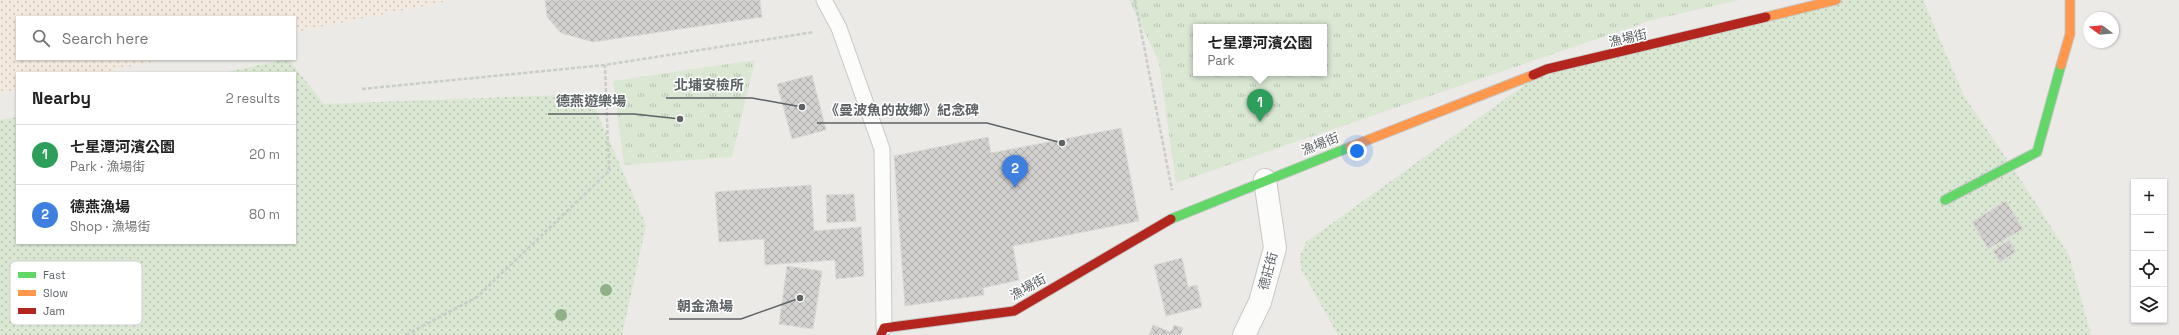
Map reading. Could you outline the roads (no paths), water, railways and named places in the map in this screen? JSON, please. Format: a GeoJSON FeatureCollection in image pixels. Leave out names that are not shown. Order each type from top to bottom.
{"type":"FeatureCollection","features":[{"type":"Feature","properties":{"kind":"street","name":"漁場街"},"geometry":{"type":"LineString","coordinates":[[882,331],[1014,311],[1177,216],[1547,69],[1646,48],[1836,0]]}},
{"type":"Feature","properties":{"kind":"street"},"geometry":{"type":"LineString","coordinates":[[1945,200],[2037,152],[2070,34],[2070,0]]}},
{"type":"Feature","properties":{"kind":"street","name":"德莊街"},"geometry":{"type":"LineString","coordinates":[[1244,335],[1260,302],[1275,248],[1265,180]]}},
{"type":"Feature","properties":{"kind":"lane"},"geometry":{"type":"LineString","coordinates":[[824,0],[838,28],[882,149],[882,331]]}},
{"type":"Feature","properties":{"kind":"place","name":"北埔安檢所"},"geometry":{"type":"Point","coordinates":[802,107]}},
{"type":"Feature","properties":{"kind":"place","name":"德燕遊樂場"},"geometry":{"type":"Point","coordinates":[680,119]}},
{"type":"Feature","properties":{"kind":"place","name":"七星潭河濱公園"},"geometry":{"type":"Point","coordinates":[1260,122]}},
{"type":"Feature","properties":{"kind":"place","name":"《曼波魚的故鄉》紀念碑"},"geometry":{"type":"Point","coordinates":[1062,143]}},
{"type":"Feature","properties":{"kind":"place","name":"德燕漁場"},"geometry":{"type":"Point","coordinates":[1015,188]}},
{"type":"Feature","properties":{"kind":"place","name":"朝金漁場"},"geometry":{"type":"Point","coordinates":[800,298]}}]}
